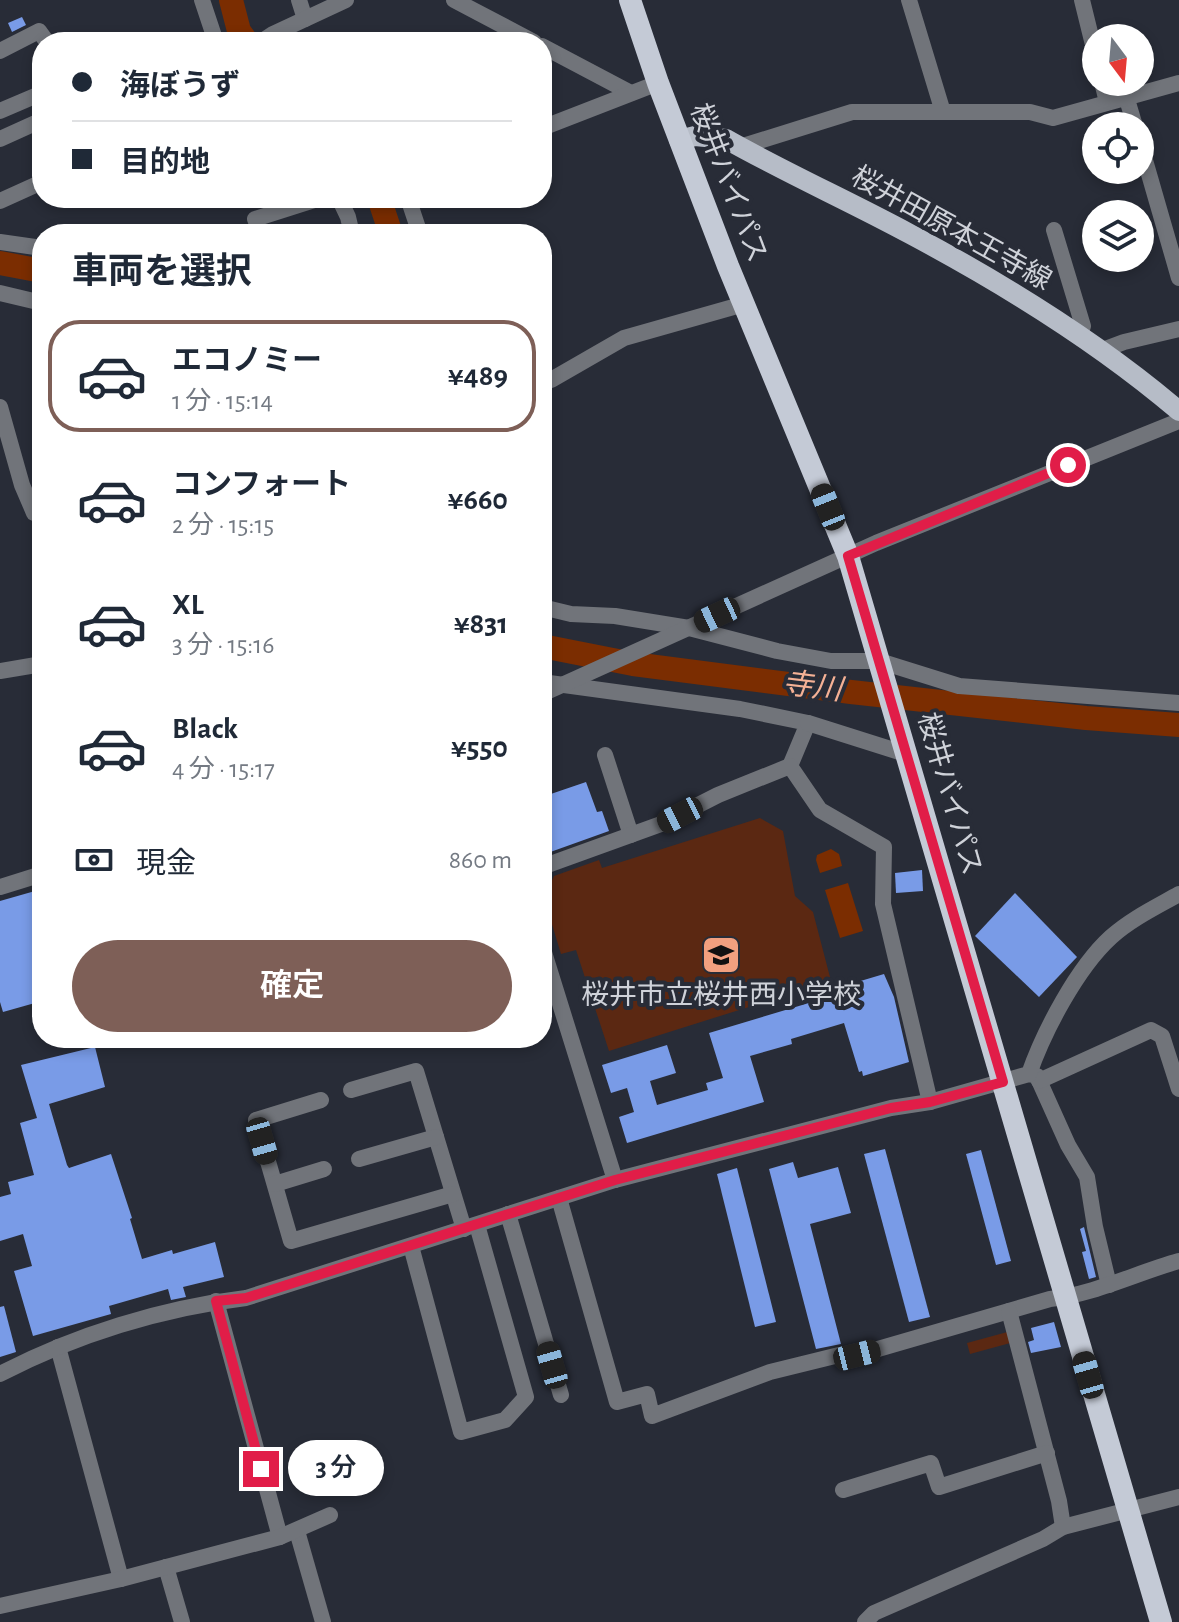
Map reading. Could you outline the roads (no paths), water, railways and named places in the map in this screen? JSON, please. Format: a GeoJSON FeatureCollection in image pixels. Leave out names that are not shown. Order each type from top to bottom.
{"type":"FeatureCollection","features":[{"type":"Feature","properties":{"kind":"highway","name":"桜井バイパス"},"geometry":{"type":"LineString","coordinates":[[630,0],[679,140],[848,556],[1161,1622]]}},
{"type":"Feature","properties":{"kind":"main road","name":"桜井田原本王寺線"},"geometry":{"type":"LineString","coordinates":[[679,140],[710,136],[726,139],[911,235],[1019,297],[1079,336],[1179,411]]}},
{"type":"Feature","properties":{"kind":"street"},"geometry":{"type":"LineString","coordinates":[[202,0],[213,32]]}},
{"type":"Feature","properties":{"kind":"street"},"geometry":{"type":"LineString","coordinates":[[299,0],[305,19]]}},
{"type":"Feature","properties":{"kind":"street"},"geometry":{"type":"LineString","coordinates":[[282,32],[346,0]]}},
{"type":"Feature","properties":{"kind":"street"},"geometry":{"type":"LineString","coordinates":[[454,0],[513,32]]}},
{"type":"Feature","properties":{"kind":"street"},"geometry":{"type":"LineString","coordinates":[[909,0],[943,112]]}},
{"type":"Feature","properties":{"kind":"street"},"geometry":{"type":"LineString","coordinates":[[1082,0],[1088,24]]}},
{"type":"Feature","properties":{"kind":"street"},"geometry":{"type":"LineString","coordinates":[[0,51],[32,35]]}},
{"type":"Feature","properties":{"kind":"street"},"geometry":{"type":"LineString","coordinates":[[552,53],[631,93]]}},
{"type":"Feature","properties":{"kind":"street"},"geometry":{"type":"LineString","coordinates":[[552,124],[658,83]]}},
{"type":"Feature","properties":{"kind":"street"},"geometry":{"type":"LineString","coordinates":[[1154,89],[1179,83]]}},
{"type":"Feature","properties":{"kind":"street"},"geometry":{"type":"LineString","coordinates":[[1106,96],[1107,102]]}},
{"type":"Feature","properties":{"kind":"street"},"geometry":{"type":"LineString","coordinates":[[740,147],[852,112],[1030,112],[1053,118],[1126,96],[1131,112]]}},
{"type":"Feature","properties":{"kind":"street"},"geometry":{"type":"LineString","coordinates":[[0,111],[32,97]]}},
{"type":"Feature","properties":{"kind":"street"},"geometry":{"type":"LineString","coordinates":[[0,139],[32,125]]}},
{"type":"Feature","properties":{"kind":"street"},"geometry":{"type":"LineString","coordinates":[[1152,184],[1179,278]]}},
{"type":"Feature","properties":{"kind":"street"},"geometry":{"type":"LineString","coordinates":[[0,201],[32,187]]}},
{"type":"Feature","properties":{"kind":"street"},"geometry":{"type":"LineString","coordinates":[[257,224],[255,219],[290,208]]}},
{"type":"Feature","properties":{"kind":"street"},"geometry":{"type":"LineString","coordinates":[[1054,230],[1083,326],[1079,336]]}},
{"type":"Feature","properties":{"kind":"street"},"geometry":{"type":"LineString","coordinates":[[0,242],[32,247]]}},
{"type":"Feature","properties":{"kind":"street"},"geometry":{"type":"LineString","coordinates":[[0,293],[32,301]]}},
{"type":"Feature","properties":{"kind":"street"},"geometry":{"type":"LineString","coordinates":[[552,379],[624,338],[744,304]]}},
{"type":"Feature","properties":{"kind":"street"},"geometry":{"type":"LineString","coordinates":[[1100,351],[1179,329]]}},
{"type":"Feature","properties":{"kind":"street"},"geometry":{"type":"LineString","coordinates":[[0,407],[22,485],[32,508]]}},
{"type":"Feature","properties":{"kind":"street"},"geometry":{"type":"LineString","coordinates":[[552,689],[848,556],[1179,421]]}},
{"type":"Feature","properties":{"kind":"street"},"geometry":{"type":"LineString","coordinates":[[552,609],[571,614],[615,616],[831,661],[880,665],[959,686],[1179,703]]}},
{"type":"Feature","properties":{"kind":"street"},"geometry":{"type":"LineString","coordinates":[[0,671],[32,666]]}},
{"type":"Feature","properties":{"kind":"street"},"geometry":{"type":"LineString","coordinates":[[552,682],[740,709],[808,723],[905,750]]}},
{"type":"Feature","properties":{"kind":"street"},"geometry":{"type":"LineString","coordinates":[[552,863],[631,835],[790,766],[808,723]]}},
{"type":"Feature","properties":{"kind":"street"},"geometry":{"type":"LineString","coordinates":[[605,755],[631,835]]}},
{"type":"Feature","properties":{"kind":"street"},"geometry":{"type":"LineString","coordinates":[[790,766],[820,810],[884,847],[883,904],[930,1102]]}},
{"type":"Feature","properties":{"kind":"street"},"geometry":{"type":"LineString","coordinates":[[0,887],[32,877]]}},
{"type":"Feature","properties":{"kind":"street"},"geometry":{"type":"LineString","coordinates":[[1109,1285],[1087,1177],[1034,1077],[1037,1049],[1088,961],[1113,936],[1179,894]]}},
{"type":"Feature","properties":{"kind":"street"},"geometry":{"type":"LineString","coordinates":[[552,978],[615,1180]]}},
{"type":"Feature","properties":{"kind":"street"},"geometry":{"type":"LineString","coordinates":[[0,1374],[58,1347],[143,1320],[216,1301],[246,1298],[615,1180],[891,1108],[1034,1077],[1151,1030],[1162,1036],[1179,1089]]}},
{"type":"Feature","properties":{"kind":"street"},"geometry":{"type":"LineString","coordinates":[[351,1090],[416,1071],[453,1194],[470,1227],[526,1397],[505,1420],[461,1432],[411,1246]]}},
{"type":"Feature","properties":{"kind":"street"},"geometry":{"type":"LineString","coordinates":[[321,1100],[256,1120],[291,1241],[453,1194]]}},
{"type":"Feature","properties":{"kind":"street"},"geometry":{"type":"LineString","coordinates":[[359,1159],[436,1137]]}},
{"type":"Feature","properties":{"kind":"street"},"geometry":{"type":"LineString","coordinates":[[275,1184],[324,1169]]}},
{"type":"Feature","properties":{"kind":"street"},"geometry":{"type":"LineString","coordinates":[[559,1198],[617,1402],[647,1394],[652,1416],[770,1372],[839,1355],[867,1352],[1050,1299],[1066,1298],[1179,1261]]}},
{"type":"Feature","properties":{"kind":"street"},"geometry":{"type":"LineString","coordinates":[[508,1214],[561,1395]]}},
{"type":"Feature","properties":{"kind":"street"},"geometry":{"type":"LineString","coordinates":[[216,1301],[280,1537]]}},
{"type":"Feature","properties":{"kind":"street"},"geometry":{"type":"LineString","coordinates":[[1009,1311],[1047,1453],[1063,1527]]}},
{"type":"Feature","properties":{"kind":"street"},"geometry":{"type":"LineString","coordinates":[[58,1347],[121,1579]]}},
{"type":"Feature","properties":{"kind":"street"},"geometry":{"type":"LineString","coordinates":[[843,1490],[931,1463],[939,1487],[1047,1453]]}},
{"type":"Feature","properties":{"kind":"street"},"geometry":{"type":"LineString","coordinates":[[865,1622],[874,1613],[1043,1539],[1063,1527],[1179,1497]]}},
{"type":"Feature","properties":{"kind":"street"},"geometry":{"type":"LineString","coordinates":[[0,1606],[121,1579],[280,1537],[330,1515]]}},
{"type":"Feature","properties":{"kind":"street"},"geometry":{"type":"LineString","coordinates":[[297,1531],[323,1622]]}},
{"type":"Feature","properties":{"kind":"street"},"geometry":{"type":"LineString","coordinates":[[166,1567],[182,1622]]}},
{"type":"Feature","properties":{"kind":"waterway","name":"寺川"},"geometry":{"type":"LineString","coordinates":[[231,0],[240,32]]}},
{"type":"Feature","properties":{"kind":"waterway","name":"寺川"},"geometry":{"type":"LineString","coordinates":[[382,208],[388,224]]}},
{"type":"Feature","properties":{"kind":"waterway"},"geometry":{"type":"LineString","coordinates":[[0,263],[32,269]]}},
{"type":"Feature","properties":{"kind":"waterway","name":"寺川"},"geometry":{"type":"LineString","coordinates":[[552,648],[633,664],[851,692],[1179,725]]}},
{"type":"Feature","properties":{"kind":"place","name":"桜井市立桜井西小学校"},"geometry":{"type":"Point","coordinates":[721,955]}}]}
